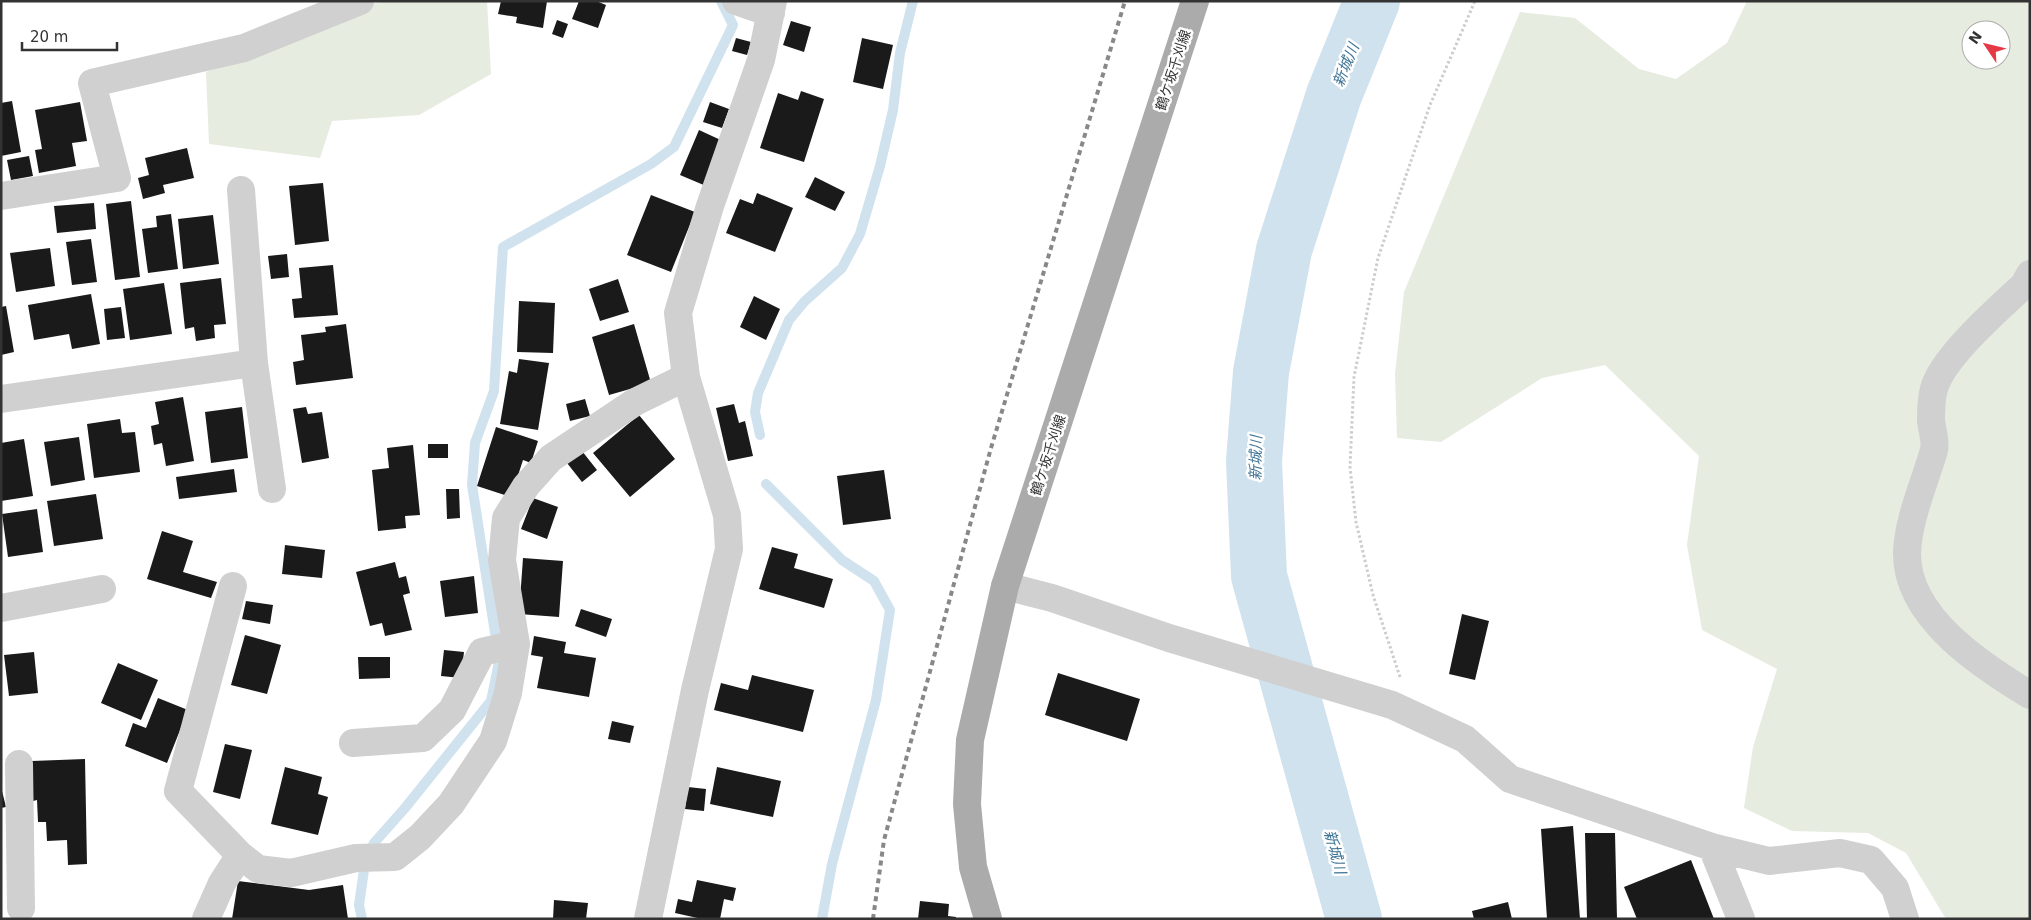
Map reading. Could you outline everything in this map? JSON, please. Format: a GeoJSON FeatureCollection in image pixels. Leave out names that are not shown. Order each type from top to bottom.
{"type":"FeatureCollection","features":[{"type":"Feature","properties":{"kind":"main road","name":"鶴ケ坂千刈線"},"geometry":{"type":"LineString","coordinates":[[988,919],[973,867],[967,804],[970,740],[1005,586],[1195,1]]}},
{"type":"Feature","properties":{"kind":"street"},"geometry":{"type":"LineString","coordinates":[[1,196],[118,178],[92,83],[244,48],[360,1]]}},
{"type":"Feature","properties":{"kind":"street"},"geometry":{"type":"LineString","coordinates":[[648,919],[695,690],[728,549],[727,515],[686,377],[678,314],[710,206],[761,60],[772,7],[736,1]]}},
{"type":"Feature","properties":{"kind":"street"},"geometry":{"type":"LineString","coordinates":[[241,190],[254,363],[272,489]]}},
{"type":"Feature","properties":{"kind":"street"},"geometry":{"type":"LineString","coordinates":[[2030,274],[2024,284],[1956,353],[1936,383],[1931,419],[1935,447],[1916,505],[1907,553],[1914,590],[1952,640],[1988,670],[2030,695]]}},
{"type":"Feature","properties":{"kind":"street"},"geometry":{"type":"LineString","coordinates":[[1,399],[254,363]]}},
{"type":"Feature","properties":{"kind":"street"},"geometry":{"type":"LineString","coordinates":[[233,586],[178,791],[240,855],[258,869],[291,873],[377,857],[420,837],[451,804],[493,741],[508,693],[516,644],[502,560],[506,518],[526,486],[551,458],[635,402],[686,377]]}},
{"type":"Feature","properties":{"kind":"street"},"geometry":{"type":"LineString","coordinates":[[1005,586],[1052,598],[1168,638],[1403,710],[1465,739],[1510,779],[1712,847],[1769,861],[1840,853],[1871,860],[1895,888],[1905,919]]}},
{"type":"Feature","properties":{"kind":"street"},"geometry":{"type":"LineString","coordinates":[[1,608],[102,589]]}},
{"type":"Feature","properties":{"kind":"street"},"geometry":{"type":"LineString","coordinates":[[352,743],[423,738],[452,710],[482,652],[516,644]]}},
{"type":"Feature","properties":{"kind":"street"},"geometry":{"type":"LineString","coordinates":[[19,764],[19,908]]}},
{"type":"Feature","properties":{"kind":"street"},"geometry":{"type":"LineString","coordinates":[[1712,847],[1741,919]]}},
{"type":"Feature","properties":{"kind":"street"},"geometry":{"type":"LineString","coordinates":[[206,919],[222,883],[240,855]]}},
{"type":"Feature","properties":{"kind":"path"},"geometry":{"type":"LineString","coordinates":[[1403,710],[1356,522],[1350,467],[1354,377],[1378,258],[1430,105],[1475,1]]}},
{"type":"Feature","properties":{"kind":"shaded area"},"geometry":{"type":"Polygon","coordinates":[[[387,1],[487,1],[491,74],[419,115],[332,121],[320,158],[209,144],[206,72],[363,5],[387,1]]]}},
{"type":"Feature","properties":{"kind":"shaded area"},"geometry":{"type":"Polygon","coordinates":[[[1747,1],[2030,1],[2030,919],[1946,919],[1906,853],[1868,833],[1792,831],[1744,808],[1753,747],[1777,669],[1702,630],[1687,545],[1699,456],[1605,365],[1542,378],[1441,442],[1397,438],[1395,374],[1404,292],[1520,12],[1575,18],[1639,69],[1676,79],[1727,43],[1747,1]]]}},
{"type":"Feature","properties":{"kind":"building"},"geometry":{"type":"Polygon","coordinates":[[[501,1],[547,1],[543,28],[516,23],[517,17],[498,14],[501,1]]]}},
{"type":"Feature","properties":{"kind":"building"},"geometry":{"type":"Polygon","coordinates":[[[579,1],[596,1],[606,5],[598,28],[572,19],[579,1]]]}},
{"type":"Feature","properties":{"kind":"building"},"geometry":{"type":"Polygon","coordinates":[[[557,20],[568,24],[563,38],[552,34],[557,20]]]}},
{"type":"Feature","properties":{"kind":"building"},"geometry":{"type":"Polygon","coordinates":[[[791,21],[811,27],[804,52],[783,45],[791,21]]]}},
{"type":"Feature","properties":{"kind":"building"},"geometry":{"type":"Polygon","coordinates":[[[736,38],[751,42],[747,55],[732,51],[736,38]]]}},
{"type":"Feature","properties":{"kind":"building"},"geometry":{"type":"Polygon","coordinates":[[[862,38],[893,45],[883,89],[853,82],[862,38]]]}},
{"type":"Feature","properties":{"kind":"building"},"geometry":{"type":"Polygon","coordinates":[[[801,91],[824,99],[804,162],[760,148],[778,93],[798,100],[801,91]]]}},
{"type":"Feature","properties":{"kind":"building"},"geometry":{"type":"Polygon","coordinates":[[[12,101],[21,152],[1,156],[1,103],[12,101]]]}},
{"type":"Feature","properties":{"kind":"building"},"geometry":{"type":"Polygon","coordinates":[[[80,102],[87,141],[72,143],[76,166],[39,173],[35,150],[42,149],[35,110],[80,102]]]}},
{"type":"Feature","properties":{"kind":"building"},"geometry":{"type":"Polygon","coordinates":[[[710,102],[729,109],[722,128],[703,122],[710,102]]]}},
{"type":"Feature","properties":{"kind":"building"},"geometry":{"type":"Polygon","coordinates":[[[699,130],[725,142],[706,186],[680,175],[699,130]]]}},
{"type":"Feature","properties":{"kind":"building"},"geometry":{"type":"Polygon","coordinates":[[[187,148],[194,178],[163,185],[165,193],[143,199],[138,178],[149,175],[145,158],[187,148]]]}},
{"type":"Feature","properties":{"kind":"building"},"geometry":{"type":"Polygon","coordinates":[[[29,156],[33,176],[11,180],[7,160],[29,156]]]}},
{"type":"Feature","properties":{"kind":"building"},"geometry":{"type":"Polygon","coordinates":[[[815,177],[845,192],[835,211],[805,197],[815,177]]]}},
{"type":"Feature","properties":{"kind":"building"},"geometry":{"type":"Polygon","coordinates":[[[323,183],[329,241],[295,245],[289,186],[323,183]]]}},
{"type":"Feature","properties":{"kind":"building"},"geometry":{"type":"Polygon","coordinates":[[[757,193],[793,208],[775,252],[726,233],[740,199],[753,204],[757,193]]]}},
{"type":"Feature","properties":{"kind":"building"},"geometry":{"type":"Polygon","coordinates":[[[651,195],[695,212],[671,272],[627,255],[651,195]]]}},
{"type":"Feature","properties":{"kind":"building"},"geometry":{"type":"Polygon","coordinates":[[[131,201],[140,277],[115,280],[106,204],[131,201]]]}},
{"type":"Feature","properties":{"kind":"building"},"geometry":{"type":"Polygon","coordinates":[[[94,203],[96,229],[57,233],[54,206],[94,203]]]}},
{"type":"Feature","properties":{"kind":"building"},"geometry":{"type":"Polygon","coordinates":[[[171,214],[178,269],[148,273],[142,229],[157,227],[156,216],[171,214]]]}},
{"type":"Feature","properties":{"kind":"building"},"geometry":{"type":"Polygon","coordinates":[[[213,215],[219,264],[183,269],[178,219],[213,215]]]}},
{"type":"Feature","properties":{"kind":"building"},"geometry":{"type":"Polygon","coordinates":[[[91,239],[97,282],[72,285],[66,242],[91,239]]]}},
{"type":"Feature","properties":{"kind":"building"},"geometry":{"type":"Polygon","coordinates":[[[50,248],[55,286],[16,292],[10,253],[50,248]]]}},
{"type":"Feature","properties":{"kind":"building"},"geometry":{"type":"Polygon","coordinates":[[[287,254],[289,277],[271,279],[268,256],[287,254]]]}},
{"type":"Feature","properties":{"kind":"building"},"geometry":{"type":"Polygon","coordinates":[[[333,265],[338,315],[294,318],[292,299],[302,298],[299,268],[333,265]]]}},
{"type":"Feature","properties":{"kind":"building"},"geometry":{"type":"Polygon","coordinates":[[[221,278],[226,324],[214,325],[215,338],[196,341],[194,327],[185,329],[180,283],[221,278]]]}},
{"type":"Feature","properties":{"kind":"building"},"geometry":{"type":"Polygon","coordinates":[[[618,279],[629,312],[600,321],[589,289],[618,279]]]}},
{"type":"Feature","properties":{"kind":"building"},"geometry":{"type":"Polygon","coordinates":[[[164,283],[172,334],[130,340],[123,289],[164,283]]]}},
{"type":"Feature","properties":{"kind":"building"},"geometry":{"type":"Polygon","coordinates":[[[91,294],[100,344],[72,349],[69,334],[34,340],[28,305],[91,294]]]}},
{"type":"Feature","properties":{"kind":"building"},"geometry":{"type":"Polygon","coordinates":[[[754,296],[780,309],[766,340],[740,327],[754,296]]]}},
{"type":"Feature","properties":{"kind":"building"},"geometry":{"type":"Polygon","coordinates":[[[519,301],[555,303],[553,353],[517,352],[519,301]]]}},
{"type":"Feature","properties":{"kind":"building"},"geometry":{"type":"Polygon","coordinates":[[[6,306],[14,352],[1,355],[1,307],[6,306]]]}},
{"type":"Feature","properties":{"kind":"building"},"geometry":{"type":"Polygon","coordinates":[[[121,307],[125,338],[107,340],[104,309],[121,307]]]}},
{"type":"Feature","properties":{"kind":"building"},"geometry":{"type":"Polygon","coordinates":[[[346,324],[353,378],[296,385],[293,362],[304,360],[301,335],[326,332],[325,327],[346,324]]]}},
{"type":"Feature","properties":{"kind":"building"},"geometry":{"type":"Polygon","coordinates":[[[634,324],[651,383],[609,395],[592,337],[634,324]]]}},
{"type":"Feature","properties":{"kind":"building"},"geometry":{"type":"Polygon","coordinates":[[[519,359],[549,363],[538,430],[500,424],[509,371],[517,373],[519,359]]]}},
{"type":"Feature","properties":{"kind":"building"},"geometry":{"type":"Polygon","coordinates":[[[183,397],[194,461],[166,466],[162,443],[154,445],[151,426],[159,424],[155,402],[183,397]]]}},
{"type":"Feature","properties":{"kind":"building"},"geometry":{"type":"Polygon","coordinates":[[[585,399],[590,416],[570,421],[566,404],[585,399]]]}},
{"type":"Feature","properties":{"kind":"building"},"geometry":{"type":"Polygon","coordinates":[[[734,404],[739,423],[745,421],[753,456],[728,461],[716,408],[734,404]]]}},
{"type":"Feature","properties":{"kind":"building"},"geometry":{"type":"Polygon","coordinates":[[[242,407],[248,458],[211,463],[205,412],[242,407]]]}},
{"type":"Feature","properties":{"kind":"building"},"geometry":{"type":"Polygon","coordinates":[[[306,407],[308,414],[322,412],[329,458],[302,463],[293,409],[306,407]]]}},
{"type":"Feature","properties":{"kind":"building"},"geometry":{"type":"Polygon","coordinates":[[[639,415],[675,459],[630,497],[593,453],[639,415]]]}},
{"type":"Feature","properties":{"kind":"building"},"geometry":{"type":"Polygon","coordinates":[[[120,419],[122,433],[135,432],[140,472],[94,478],[87,424],[120,419]]]}},
{"type":"Feature","properties":{"kind":"building"},"geometry":{"type":"Polygon","coordinates":[[[496,427],[538,441],[531,463],[523,460],[511,497],[477,486],[496,427]]]}},
{"type":"Feature","properties":{"kind":"building"},"geometry":{"type":"Polygon","coordinates":[[[79,437],[85,480],[51,486],[44,442],[79,437]]]}},
{"type":"Feature","properties":{"kind":"building"},"geometry":{"type":"Polygon","coordinates":[[[24,439],[33,496],[1,501],[1,443],[24,439]]]}},
{"type":"Feature","properties":{"kind":"building"},"geometry":{"type":"Polygon","coordinates":[[[428,444],[448,444],[448,458],[428,458],[428,444]]]}},
{"type":"Feature","properties":{"kind":"building"},"geometry":{"type":"Polygon","coordinates":[[[413,445],[420,515],[405,516],[406,528],[378,531],[372,470],[389,468],[387,448],[413,445]]]}},
{"type":"Feature","properties":{"kind":"building"},"geometry":{"type":"Polygon","coordinates":[[[582,451],[597,470],[582,482],[567,463],[582,451]]]}},
{"type":"Feature","properties":{"kind":"building"},"geometry":{"type":"Polygon","coordinates":[[[234,469],[237,492],[179,499],[176,477],[234,469]]]}},
{"type":"Feature","properties":{"kind":"building"},"geometry":{"type":"Polygon","coordinates":[[[884,470],[891,519],[843,525],[837,476],[884,470]]]}},
{"type":"Feature","properties":{"kind":"building"},"geometry":{"type":"Polygon","coordinates":[[[446,489],[459,489],[460,518],[447,519],[446,489]]]}},
{"type":"Feature","properties":{"kind":"building"},"geometry":{"type":"Polygon","coordinates":[[[96,494],[103,539],[54,546],[47,501],[96,494]]]}},
{"type":"Feature","properties":{"kind":"building"},"geometry":{"type":"Polygon","coordinates":[[[533,498],[558,507],[547,539],[521,529],[533,498]]]}},
{"type":"Feature","properties":{"kind":"building"},"geometry":{"type":"Polygon","coordinates":[[[37,509],[43,552],[8,557],[2,514],[37,509]]]}},
{"type":"Feature","properties":{"kind":"building"},"geometry":{"type":"Polygon","coordinates":[[[162,531],[193,541],[183,572],[217,582],[211,598],[147,579],[162,531]]]}},
{"type":"Feature","properties":{"kind":"building"},"geometry":{"type":"Polygon","coordinates":[[[285,545],[325,550],[322,578],[282,574],[285,545]]]}},
{"type":"Feature","properties":{"kind":"building"},"geometry":{"type":"Polygon","coordinates":[[[772,547],[798,554],[794,568],[833,579],[824,608],[759,589],[772,547]]]}},
{"type":"Feature","properties":{"kind":"building"},"geometry":{"type":"Polygon","coordinates":[[[523,558],[563,561],[559,617],[519,614],[523,558]]]}},
{"type":"Feature","properties":{"kind":"building"},"geometry":{"type":"Polygon","coordinates":[[[395,562],[399,578],[406,576],[410,593],[403,595],[412,630],[385,636],[382,623],[370,626],[356,572],[395,562]]]}},
{"type":"Feature","properties":{"kind":"building"},"geometry":{"type":"Polygon","coordinates":[[[474,576],[478,613],[445,617],[440,581],[474,576]]]}},
{"type":"Feature","properties":{"kind":"building"},"geometry":{"type":"Polygon","coordinates":[[[246,601],[273,605],[270,624],[242,619],[246,601]]]}},
{"type":"Feature","properties":{"kind":"building"},"geometry":{"type":"Polygon","coordinates":[[[581,609],[612,619],[606,637],[575,626],[581,609]]]}},
{"type":"Feature","properties":{"kind":"building"},"geometry":{"type":"Polygon","coordinates":[[[1462,614],[1489,621],[1475,680],[1449,674],[1462,614]]]}},
{"type":"Feature","properties":{"kind":"building"},"geometry":{"type":"Polygon","coordinates":[[[245,635],[281,645],[267,694],[231,685],[245,635]]]}},
{"type":"Feature","properties":{"kind":"building"},"geometry":{"type":"Polygon","coordinates":[[[534,636],[566,642],[564,653],[596,658],[589,697],[537,688],[543,657],[531,655],[534,636]]]}},
{"type":"Feature","properties":{"kind":"building"},"geometry":{"type":"Polygon","coordinates":[[[444,650],[464,652],[461,678],[441,676],[444,650]]]}},
{"type":"Feature","properties":{"kind":"building"},"geometry":{"type":"Polygon","coordinates":[[[34,652],[38,693],[9,696],[4,655],[34,652]]]}},
{"type":"Feature","properties":{"kind":"building"},"geometry":{"type":"Polygon","coordinates":[[[358,657],[390,657],[390,678],[359,679],[358,657]]]}},
{"type":"Feature","properties":{"kind":"building"},"geometry":{"type":"Polygon","coordinates":[[[118,663],[158,680],[141,720],[101,703],[118,663]]]}},
{"type":"Feature","properties":{"kind":"building"},"geometry":{"type":"Polygon","coordinates":[[[1058,673],[1140,699],[1127,741],[1045,715],[1058,673]]]}},
{"type":"Feature","properties":{"kind":"building"},"geometry":{"type":"Polygon","coordinates":[[[752,675],[814,690],[803,732],[714,710],[721,683],[748,690],[752,675]]]}},
{"type":"Feature","properties":{"kind":"building"},"geometry":{"type":"Polygon","coordinates":[[[158,698],[188,710],[167,763],[125,746],[133,723],[146,728],[158,698]]]}},
{"type":"Feature","properties":{"kind":"building"},"geometry":{"type":"Polygon","coordinates":[[[612,721],[634,726],[630,743],[608,739],[612,721]]]}},
{"type":"Feature","properties":{"kind":"building"},"geometry":{"type":"Polygon","coordinates":[[[225,744],[252,750],[240,799],[213,792],[225,744]]]}},
{"type":"Feature","properties":{"kind":"building"},"geometry":{"type":"Polygon","coordinates":[[[85,759],[87,864],[68,865],[67,840],[47,841],[46,822],[38,822],[37,800],[33,801],[32,761],[85,759]]]}},
{"type":"Feature","properties":{"kind":"building"},"geometry":{"type":"Polygon","coordinates":[[[285,767],[322,777],[318,794],[328,797],[318,835],[271,824],[285,767]]]}},
{"type":"Feature","properties":{"kind":"building"},"geometry":{"type":"Polygon","coordinates":[[[717,767],[781,781],[773,817],[710,804],[717,767]]]}},
{"type":"Feature","properties":{"kind":"building"},"geometry":{"type":"Polygon","coordinates":[[[1,787],[6,807],[1,808],[1,787]]]}},
{"type":"Feature","properties":{"kind":"building"},"geometry":{"type":"Polygon","coordinates":[[[688,787],[706,789],[704,811],[685,809],[688,787]]]}},
{"type":"Feature","properties":{"kind":"building"},"geometry":{"type":"Polygon","coordinates":[[[1573,826],[1580,919],[1547,919],[1541,829],[1573,826]]]}},
{"type":"Feature","properties":{"kind":"building"},"geometry":{"type":"Polygon","coordinates":[[[1585,833],[1615,833],[1617,919],[1587,919],[1585,833]]]}},
{"type":"Feature","properties":{"kind":"building"},"geometry":{"type":"Polygon","coordinates":[[[1691,860],[1714,919],[1637,919],[1624,887],[1691,860]]]}},
{"type":"Feature","properties":{"kind":"building"},"geometry":{"type":"Polygon","coordinates":[[[697,880],[736,888],[733,901],[724,899],[720,919],[702,919],[675,913],[678,899],[692,902],[697,880]]]}},
{"type":"Feature","properties":{"kind":"building"},"geometry":{"type":"Polygon","coordinates":[[[238,881],[309,890],[343,885],[348,919],[232,919],[238,881]]]}},
{"type":"Feature","properties":{"kind":"building"},"geometry":{"type":"Polygon","coordinates":[[[554,900],[588,903],[586,919],[553,919],[554,900]]]}},
{"type":"Feature","properties":{"kind":"building"},"geometry":{"type":"Polygon","coordinates":[[[920,901],[949,904],[948,916],[956,917],[956,919],[918,919],[920,901]]]}},
{"type":"Feature","properties":{"kind":"building"},"geometry":{"type":"Polygon","coordinates":[[[1508,902],[1512,919],[1474,919],[1472,911],[1508,902]]]}},
{"type":"Feature","properties":{"kind":"waterway"},"geometry":{"type":"LineString","coordinates":[[495,633],[472,485],[475,443],[494,391],[503,247],[651,164],[674,147],[733,25],[721,1]]}},
{"type":"Feature","properties":{"kind":"waterway"},"geometry":{"type":"LineString","coordinates":[[760,435],[755,412],[758,393],[789,320],[805,301],[842,268],[860,234],[880,166],[893,110],[900,53],[913,1]]}},
{"type":"Feature","properties":{"kind":"waterway","name":"新城川"},"geometry":{"type":"LineString","coordinates":[[1354,919],[1259,576],[1254,461],[1261,372],[1284,250],[1334,95],[1372,1]]}},
{"type":"Feature","properties":{"kind":"waterway"},"geometry":{"type":"LineString","coordinates":[[766,484],[842,560],[874,581],[890,610],[876,700],[832,864],[822,919]]}},
{"type":"Feature","properties":{"kind":"waterway"},"geometry":{"type":"LineString","coordinates":[[362,919],[359,905],[365,863],[374,843],[405,808],[491,701],[499,662]]}},
{"type":"Feature","properties":{"kind":"railway"},"geometry":{"type":"LineString","coordinates":[[873,919],[884,840],[991,448],[1125,1]]}}]}
